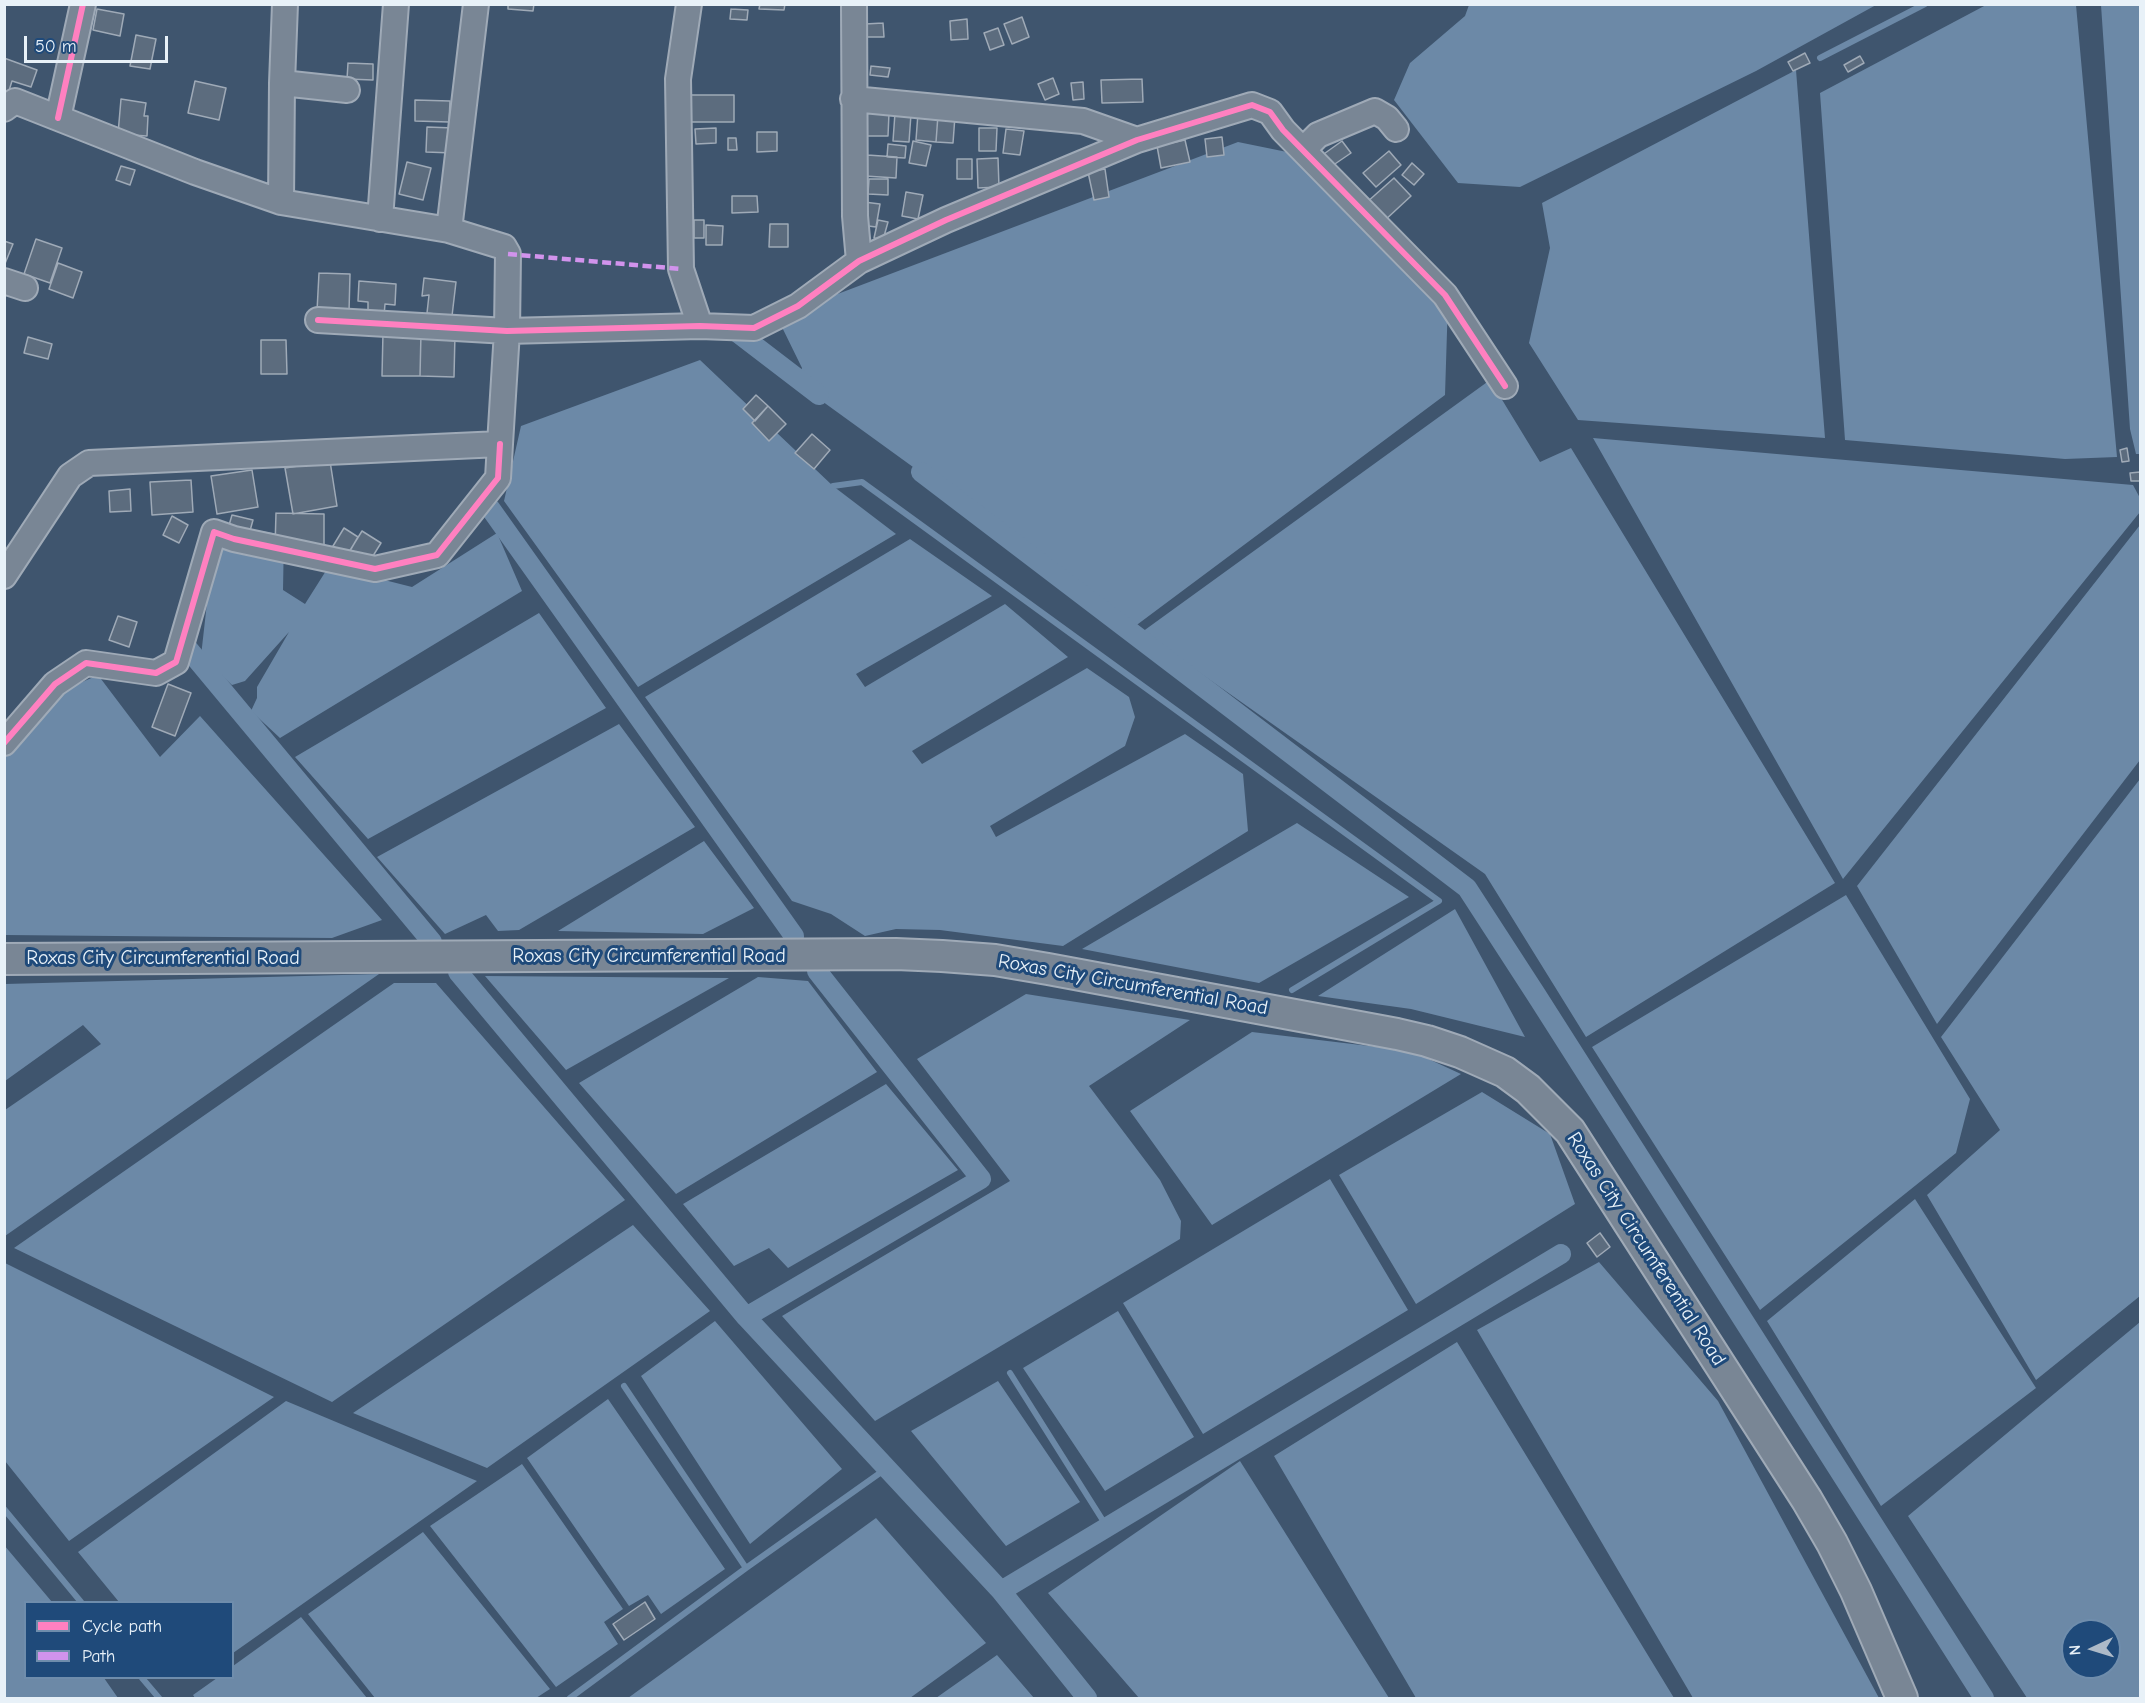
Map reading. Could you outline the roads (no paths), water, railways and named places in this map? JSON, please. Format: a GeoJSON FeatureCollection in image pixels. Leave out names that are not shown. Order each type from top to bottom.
{"type":"FeatureCollection","features":[{"type":"Feature","properties":{"kind":"main road","name":"Roxas City Circumferential Road"},"geometry":{"type":"LineString","coordinates":[[4,959],[896,954],[942,956],[995,960],[1060,971],[1397,1034],[1460,1052],[1505,1072],[1528,1089],[1570,1131],[1807,1500],[1856,1591],[1902,1698]]}},
{"type":"Feature","properties":{"kind":"street"},"geometry":{"type":"LineString","coordinates":[[58,118],[83,4]]}},
{"type":"Feature","properties":{"kind":"street"},"geometry":{"type":"LineString","coordinates":[[281,202],[285,4]]}},
{"type":"Feature","properties":{"kind":"street"},"geometry":{"type":"LineString","coordinates":[[381,219],[396,4]]}},
{"type":"Feature","properties":{"kind":"street"},"geometry":{"type":"LineString","coordinates":[[449,230],[476,4]]}},
{"type":"Feature","properties":{"kind":"street"},"geometry":{"type":"LineString","coordinates":[[689,4],[678,79],[681,269],[700,326]]}},
{"type":"Feature","properties":{"kind":"street"},"geometry":{"type":"LineString","coordinates":[[854,4],[855,216],[859,261]]}},
{"type":"Feature","properties":{"kind":"street"},"geometry":{"type":"LineString","coordinates":[[282,83],[347,90]]}},
{"type":"Feature","properties":{"kind":"street"},"geometry":{"type":"LineString","coordinates":[[853,99],[1083,121],[1137,140]]}},
{"type":"Feature","properties":{"kind":"street"},"geometry":{"type":"LineString","coordinates":[[4,109],[15,101],[195,172],[281,202],[449,230],[504,247],[508,254],[507,331],[498,478],[437,555],[375,569],[234,539],[214,532],[176,662],[156,673],[86,663],[55,684],[4,743]]}},
{"type":"Feature","properties":{"kind":"street"},"geometry":{"type":"LineString","coordinates":[[318,321],[507,331],[700,326],[754,328],[798,306],[859,261],[946,220],[1137,140],[1252,105],[1270,112],[1283,130],[1445,295],[1505,386]]}},
{"type":"Feature","properties":{"kind":"street"},"geometry":{"type":"LineString","coordinates":[[1303,150],[1318,135],[1375,111],[1387,118],[1396,129]]}},
{"type":"Feature","properties":{"kind":"street"},"geometry":{"type":"LineString","coordinates":[[4,576],[70,476],[89,463],[500,444]]}},
{"type":"Feature","properties":{"kind":"water"},"geometry":{"type":"Polygon","coordinates":[[[1469,4],[1876,5],[1756,71],[1520,187],[1458,183],[1394,100],[1410,63],[1465,16],[1469,4]]]}},
{"type":"Feature","properties":{"kind":"water"},"geometry":{"type":"Polygon","coordinates":[[[1986,5],[2076,5],[2117,457],[2065,459],[1845,440],[1820,93],[1986,5]]]}},
{"type":"Feature","properties":{"kind":"water"},"geometry":{"type":"Polygon","coordinates":[[[2101,5],[2140,5],[2140,454],[2136,454],[2130,429],[2101,5]]]}},
{"type":"Feature","properties":{"kind":"water"},"geometry":{"type":"Polygon","coordinates":[[[1796,70],[1825,438],[1578,420],[1529,343],[1550,248],[1542,203],[1796,70]]]}},
{"type":"Feature","properties":{"kind":"water"},"geometry":{"type":"Polygon","coordinates":[[[1238,142],[1287,152],[1448,300],[1445,395],[1134,627],[797,383],[802,368],[777,317],[1238,142]]]}},
{"type":"Feature","properties":{"kind":"water"},"geometry":{"type":"Polygon","coordinates":[[[700,360],[833,486],[896,534],[638,687],[504,501],[521,426],[700,360]]]}},
{"type":"Feature","properties":{"kind":"water"},"geometry":{"type":"Polygon","coordinates":[[[1490,380],[1540,462],[1571,448],[1835,883],[1586,1037],[1485,874],[1142,632],[1490,380]]]}},
{"type":"Feature","properties":{"kind":"water"},"geometry":{"type":"Polygon","coordinates":[[[1593,438],[2133,485],[2140,498],[2140,512],[1843,879],[1593,438]]]}},
{"type":"Feature","properties":{"kind":"water"},"geometry":{"type":"Polygon","coordinates":[[[216,523],[284,535],[283,590],[305,604],[329,566],[412,587],[497,533],[522,591],[280,738],[251,711],[257,698],[257,687],[289,632],[245,681],[232,685],[201,656],[216,523]]]}},
{"type":"Feature","properties":{"kind":"water"},"geometry":{"type":"Polygon","coordinates":[[[2140,525],[2140,760],[1937,1024],[1857,886],[2140,525]]]}},
{"type":"Feature","properties":{"kind":"water"},"geometry":{"type":"Polygon","coordinates":[[[910,539],[992,596],[856,674],[865,687],[1005,604],[1068,657],[912,751],[922,764],[1087,668],[1129,697],[1135,717],[1125,746],[990,826],[996,837],[1185,734],[1243,774],[1248,831],[1063,946],[940,930],[896,929],[865,936],[831,914],[792,901],[645,697],[910,539]]]}},
{"type":"Feature","properties":{"kind":"water"},"geometry":{"type":"Polygon","coordinates":[[[539,613],[606,708],[368,839],[295,757],[539,613]]]}},
{"type":"Feature","properties":{"kind":"water"},"geometry":{"type":"Polygon","coordinates":[[[98,675],[160,757],[200,716],[382,920],[332,938],[5,935],[4,733],[24,708],[98,675]]]}},
{"type":"Feature","properties":{"kind":"water"},"geometry":{"type":"Polygon","coordinates":[[[619,724],[695,827],[519,930],[498,931],[486,915],[445,934],[377,857],[619,724]]]}},
{"type":"Feature","properties":{"kind":"water"},"geometry":{"type":"Polygon","coordinates":[[[2140,779],[2140,1296],[2036,1380],[1927,1195],[2000,1130],[1941,1037],[2140,779]]]}},
{"type":"Feature","properties":{"kind":"water"},"geometry":{"type":"Polygon","coordinates":[[[1297,823],[1409,897],[1259,983],[1082,949],[1297,823]]]}},
{"type":"Feature","properties":{"kind":"water"},"geometry":{"type":"Polygon","coordinates":[[[704,841],[754,908],[703,934],[558,931],[704,841]]]}},
{"type":"Feature","properties":{"kind":"water"},"geometry":{"type":"Polygon","coordinates":[[[1846,895],[1970,1099],[1956,1153],[1760,1310],[1592,1047],[1846,895]]]}},
{"type":"Feature","properties":{"kind":"water"},"geometry":{"type":"Polygon","coordinates":[[[1455,909],[1525,1037],[1411,1009],[1318,996],[1455,909]]]}},
{"type":"Feature","properties":{"kind":"water"},"geometry":{"type":"Polygon","coordinates":[[[379,974],[5,1236],[5,1110],[101,1044],[83,1025],[5,1081],[5,984],[379,974]]]}},
{"type":"Feature","properties":{"kind":"water"},"geometry":{"type":"Polygon","coordinates":[[[485,976],[729,978],[566,1070],[485,976]]]}},
{"type":"Feature","properties":{"kind":"water"},"geometry":{"type":"Polygon","coordinates":[[[758,977],[808,981],[877,1072],[676,1194],[579,1083],[758,977]]]}},
{"type":"Feature","properties":{"kind":"water"},"geometry":{"type":"Polygon","coordinates":[[[394,983],[436,983],[625,1200],[332,1402],[14,1248],[394,983]]]}},
{"type":"Feature","properties":{"kind":"water"},"geometry":{"type":"Polygon","coordinates":[[[1026,994],[1190,1020],[1089,1086],[1160,1180],[1181,1221],[1180,1239],[875,1421],[782,1316],[1010,1181],[917,1059],[1026,994]]]}},
{"type":"Feature","properties":{"kind":"water"},"geometry":{"type":"Polygon","coordinates":[[[1252,1032],[1411,1051],[1461,1074],[1212,1225],[1130,1111],[1252,1032]]]}},
{"type":"Feature","properties":{"kind":"water"},"geometry":{"type":"Polygon","coordinates":[[[886,1084],[958,1170],[788,1268],[769,1248],[734,1266],[683,1204],[886,1084]]]}},
{"type":"Feature","properties":{"kind":"water"},"geometry":{"type":"Polygon","coordinates":[[[1482,1092],[1550,1134],[1575,1204],[1416,1304],[1339,1175],[1482,1092]]]}},
{"type":"Feature","properties":{"kind":"water"},"geometry":{"type":"Polygon","coordinates":[[[1330,1179],[1408,1310],[1203,1434],[1123,1303],[1330,1179]]]}},
{"type":"Feature","properties":{"kind":"water"},"geometry":{"type":"Polygon","coordinates":[[[1915,1199],[2036,1388],[1881,1506],[1767,1321],[1915,1199]]]}},
{"type":"Feature","properties":{"kind":"water"},"geometry":{"type":"Polygon","coordinates":[[[633,1225],[710,1311],[487,1468],[353,1413],[633,1225]]]}},
{"type":"Feature","properties":{"kind":"water"},"geometry":{"type":"Polygon","coordinates":[[[1599,1262],[1718,1401],[1879,1698],[1693,1698],[1477,1330],[1599,1262]]]}},
{"type":"Feature","properties":{"kind":"water"},"geometry":{"type":"Polygon","coordinates":[[[4,1263],[274,1397],[69,1541],[5,1461],[4,1263]]]}},
{"type":"Feature","properties":{"kind":"water"},"geometry":{"type":"Polygon","coordinates":[[[1118,1311],[1194,1437],[1105,1491],[1023,1368],[1118,1311]]]}},
{"type":"Feature","properties":{"kind":"water"},"geometry":{"type":"Polygon","coordinates":[[[715,1321],[842,1469],[750,1544],[641,1376],[715,1321]]]}},
{"type":"Feature","properties":{"kind":"water"},"geometry":{"type":"Polygon","coordinates":[[[2140,1322],[2140,1698],[2027,1698],[1908,1516],[2140,1322]]]}},
{"type":"Feature","properties":{"kind":"water"},"geometry":{"type":"Polygon","coordinates":[[[1457,1342],[1674,1698],[1416,1698],[1274,1456],[1457,1342]]]}},
{"type":"Feature","properties":{"kind":"water"},"geometry":{"type":"Polygon","coordinates":[[[998,1381],[1080,1502],[1006,1546],[911,1431],[998,1381]]]}},
{"type":"Feature","properties":{"kind":"water"},"geometry":{"type":"Polygon","coordinates":[[[608,1399],[725,1569],[661,1614],[648,1595],[629,1606],[527,1458],[608,1399]]]}},
{"type":"Feature","properties":{"kind":"water"},"geometry":{"type":"Polygon","coordinates":[[[286,1401],[477,1481],[234,1652],[234,1601],[118,1601],[78,1552],[286,1401]]]}},
{"type":"Feature","properties":{"kind":"water"},"geometry":{"type":"Polygon","coordinates":[[[1240,1461],[1389,1698],[1139,1698],[1048,1593],[1240,1461]]]}},
{"type":"Feature","properties":{"kind":"water"},"geometry":{"type":"Polygon","coordinates":[[[522,1464],[623,1609],[604,1622],[618,1644],[556,1687],[430,1526],[522,1464]]]}},
{"type":"Feature","properties":{"kind":"water"},"geometry":{"type":"Polygon","coordinates":[[[876,1518],[986,1643],[910,1698],[628,1698],[876,1518]]]}},
{"type":"Feature","properties":{"kind":"water"},"geometry":{"type":"Polygon","coordinates":[[[423,1532],[550,1689],[536,1698],[375,1698],[308,1614],[423,1532]]]}},
{"type":"Feature","properties":{"kind":"water"},"geometry":{"type":"Polygon","coordinates":[[[4,1545],[51,1601],[24,1601],[24,1679],[105,1679],[118,1698],[5,1698],[4,1545]]]}},
{"type":"Feature","properties":{"kind":"water"},"geometry":{"type":"Polygon","coordinates":[[[301,1617],[367,1698],[195,1698],[193,1695],[216,1679],[234,1679],[234,1665],[301,1617]]]}},
{"type":"Feature","properties":{"kind":"water"},"geometry":{"type":"Polygon","coordinates":[[[997,1655],[1034,1698],[936,1698],[997,1655]]]}},
{"type":"Feature","properties":{"kind":"waterway"},"geometry":{"type":"LineString","coordinates":[[1820,58],[1925,4]]}},
{"type":"Feature","properties":{"kind":"waterway"},"geometry":{"type":"LineString","coordinates":[[738,333],[819,395]]}},
{"type":"Feature","properties":{"kind":"waterway"},"geometry":{"type":"LineString","coordinates":[[921,472],[1467,888],[1984,1698]]}},
{"type":"Feature","properties":{"kind":"waterway"},"geometry":{"type":"LineString","coordinates":[[833,486],[862,482],[1439,901],[1292,990]]}},
{"type":"Feature","properties":{"kind":"waterway"},"geometry":{"type":"LineString","coordinates":[[490,508],[794,936]]}},
{"type":"Feature","properties":{"kind":"waterway"},"geometry":{"type":"LineString","coordinates":[[179,638],[432,942]]}},
{"type":"Feature","properties":{"kind":"waterway"},"geometry":{"type":"LineString","coordinates":[[746,1317],[981,1179],[817,971]]}},
{"type":"Feature","properties":{"kind":"waterway"},"geometry":{"type":"LineString","coordinates":[[458,972],[746,1317],[1001,1591],[1087,1698]]}},
{"type":"Feature","properties":{"kind":"waterway"},"geometry":{"type":"LineString","coordinates":[[1001,1591],[1561,1254]]}},
{"type":"Feature","properties":{"kind":"waterway"},"geometry":{"type":"LineString","coordinates":[[1010,1373],[1107,1527]]}},
{"type":"Feature","properties":{"kind":"waterway"},"geometry":{"type":"LineString","coordinates":[[624,1386],[746,1568]]}},
{"type":"Feature","properties":{"kind":"waterway"},"geometry":{"type":"LineString","coordinates":[[570,1698],[746,1568],[887,1468]]}},
{"type":"Feature","properties":{"kind":"waterway"},"geometry":{"type":"LineString","coordinates":[[4,1509],[80,1601]]}},
{"type":"Feature","properties":{"kind":"waterway"},"geometry":{"type":"LineString","coordinates":[[143,1679],[159,1698]]}}]}
